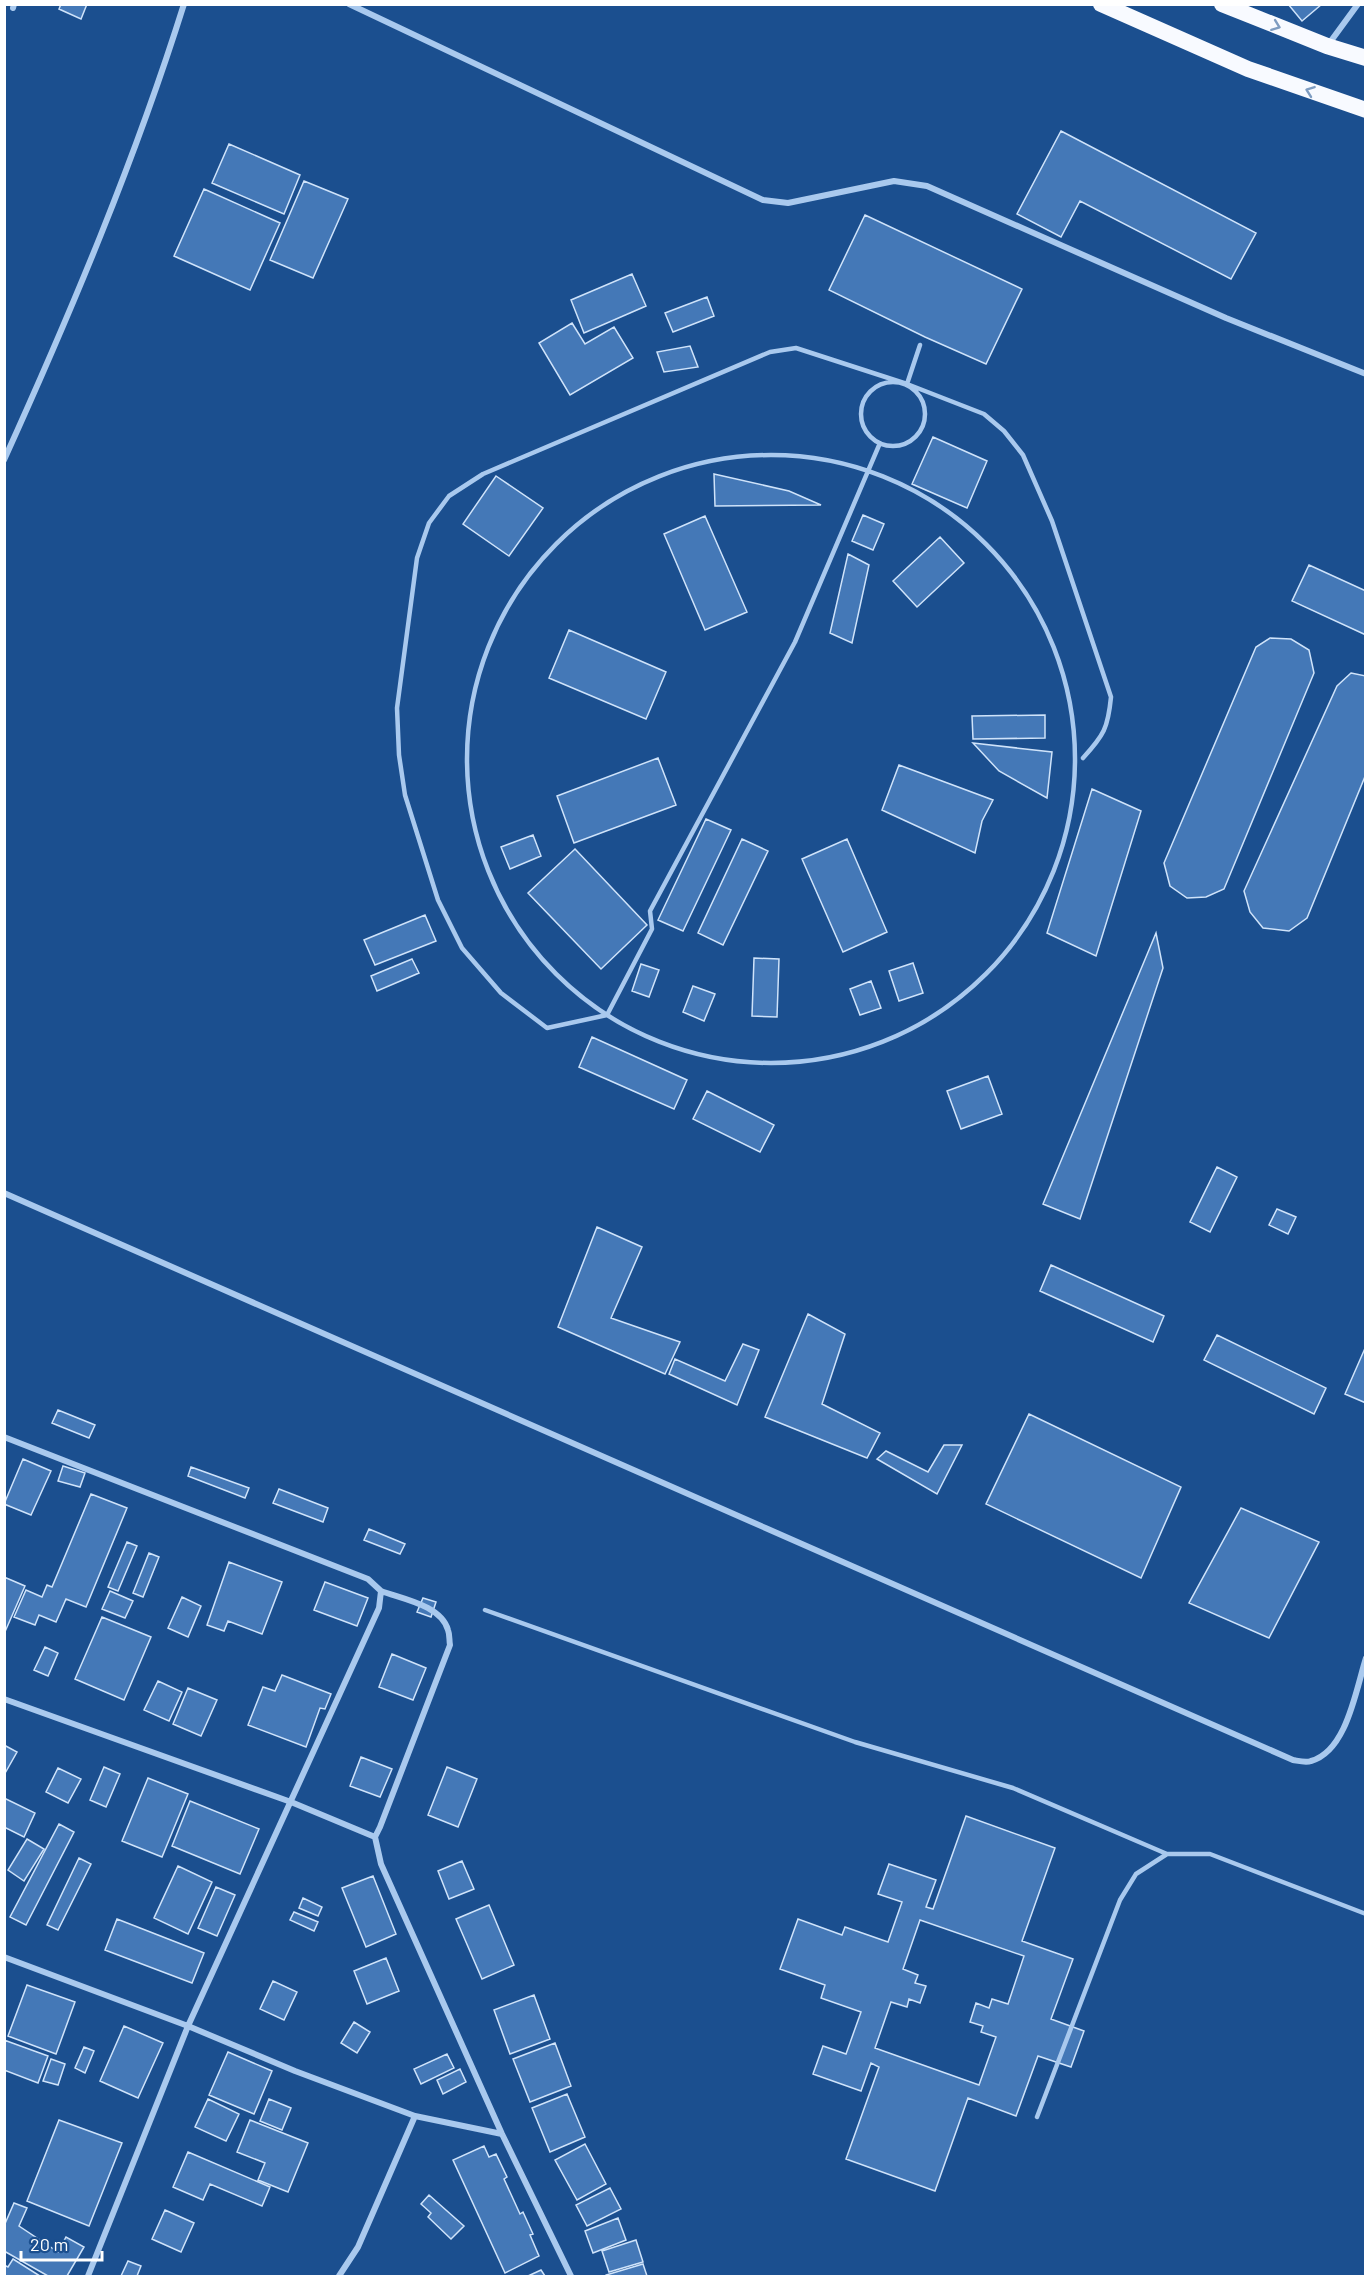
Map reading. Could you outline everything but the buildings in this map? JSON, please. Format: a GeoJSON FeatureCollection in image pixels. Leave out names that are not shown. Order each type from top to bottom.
{"type":"FeatureCollection","features":[{"type":"Feature","properties":{"kind":"highway"},"geometry":{"type":"LineString","coordinates":[[1101,4],[1248,69],[1365,110]]}},
{"type":"Feature","properties":{"kind":"highway"},"geometry":{"type":"LineString","coordinates":[[1222,4],[1328,46],[1365,58]]}},
{"type":"Feature","properties":{"kind":"street"},"geometry":{"type":"LineString","coordinates":[[4,460],[103,226],[166,64],[184,4]]}},
{"type":"Feature","properties":{"kind":"street"},"geometry":{"type":"LineString","coordinates":[[349,4],[763,200],[788,203],[894,181],[927,186],[1226,318],[1365,374]]}},
{"type":"Feature","properties":{"kind":"street"},"geometry":{"type":"LineString","coordinates":[[1328,46],[1358,4]]}},
{"type":"Feature","properties":{"kind":"street"},"geometry":{"type":"LineString","coordinates":[[4,1193],[1293,1760],[1310,1762],[1327,1754],[1342,1735],[1365,1658]]}},
{"type":"Feature","properties":{"kind":"street"},"geometry":{"type":"LineString","coordinates":[[4,1437],[368,1579],[381,1591],[424,1606],[441,1617],[448,1630],[450,1645],[375,1837],[381,1864],[502,2134],[571,2277]]}},
{"type":"Feature","properties":{"kind":"street"},"geometry":{"type":"LineString","coordinates":[[88,2277],[188,2026],[379,1608],[381,1591]]}},
{"type":"Feature","properties":{"kind":"street"},"geometry":{"type":"LineString","coordinates":[[4,1699],[291,1802],[375,1837]]}},
{"type":"Feature","properties":{"kind":"street"},"geometry":{"type":"LineString","coordinates":[[4,1957],[188,2026],[295,2071],[415,2116],[502,2134]]}},
{"type":"Feature","properties":{"kind":"street"},"geometry":{"type":"LineString","coordinates":[[339,2277],[358,2247],[415,2116]]}},
{"type":"Feature","properties":{"kind":"lane"},"geometry":{"type":"LineString","coordinates":[[907,384],[920,345]]}},
{"type":"Feature","properties":{"kind":"lane"},"geometry":{"type":"LineString","coordinates":[[607,1015],[547,1028],[501,993],[462,948],[438,900],[405,795],[399,755],[397,708],[417,558],[429,523],[450,496],[483,474],[770,352],[796,348],[907,384],[984,414],[1004,430],[1023,456],[1052,521],[1111,697],[1109,718],[1102,736],[1083,758]]}},
{"type":"Feature","properties":{"kind":"lane"},"geometry":{"type":"LineString","coordinates":[[885,383],[907,384],[922,400],[926,410],[925,422],[913,440],[902,445],[891,446],[880,443],[864,428],[861,418],[862,406],[874,388],[885,383]]}},
{"type":"Feature","properties":{"kind":"lane"},"geometry":{"type":"LineString","coordinates":[[607,1015],[652,929],[650,911],[795,642],[867,479],[880,443]]}},
{"type":"Feature","properties":{"kind":"lane"},"geometry":{"type":"LineString","coordinates":[[845,471],[823,463],[757,459],[684,471],[630,489],[569,529],[519,588],[483,655],[464,717],[464,792],[478,857],[501,909],[531,950],[570,987],[622,1026],[675,1049],[725,1058],[797,1061],[855,1051],[917,1023],[969,986],[1016,933],[1054,873],[1076,818],[1081,778]]}},
{"type":"Feature","properties":{"kind":"lane"},"geometry":{"type":"LineString","coordinates":[[856,475],[867,479],[883,479],[938,501],[983,537],[1024,583],[1052,634],[1075,695],[1080,737]]}},
{"type":"Feature","properties":{"kind":"lane"},"geometry":{"type":"LineString","coordinates":[[1082,747],[1082,768]]}},
{"type":"Feature","properties":{"kind":"lane"},"geometry":{"type":"LineString","coordinates":[[485,1610],[855,1742],[1013,1788],[1167,1854],[1210,1854],[1365,1914]]}},
{"type":"Feature","properties":{"kind":"lane"},"geometry":{"type":"LineString","coordinates":[[1037,2117],[1120,1900],[1136,1874],[1167,1854]]}}]}
